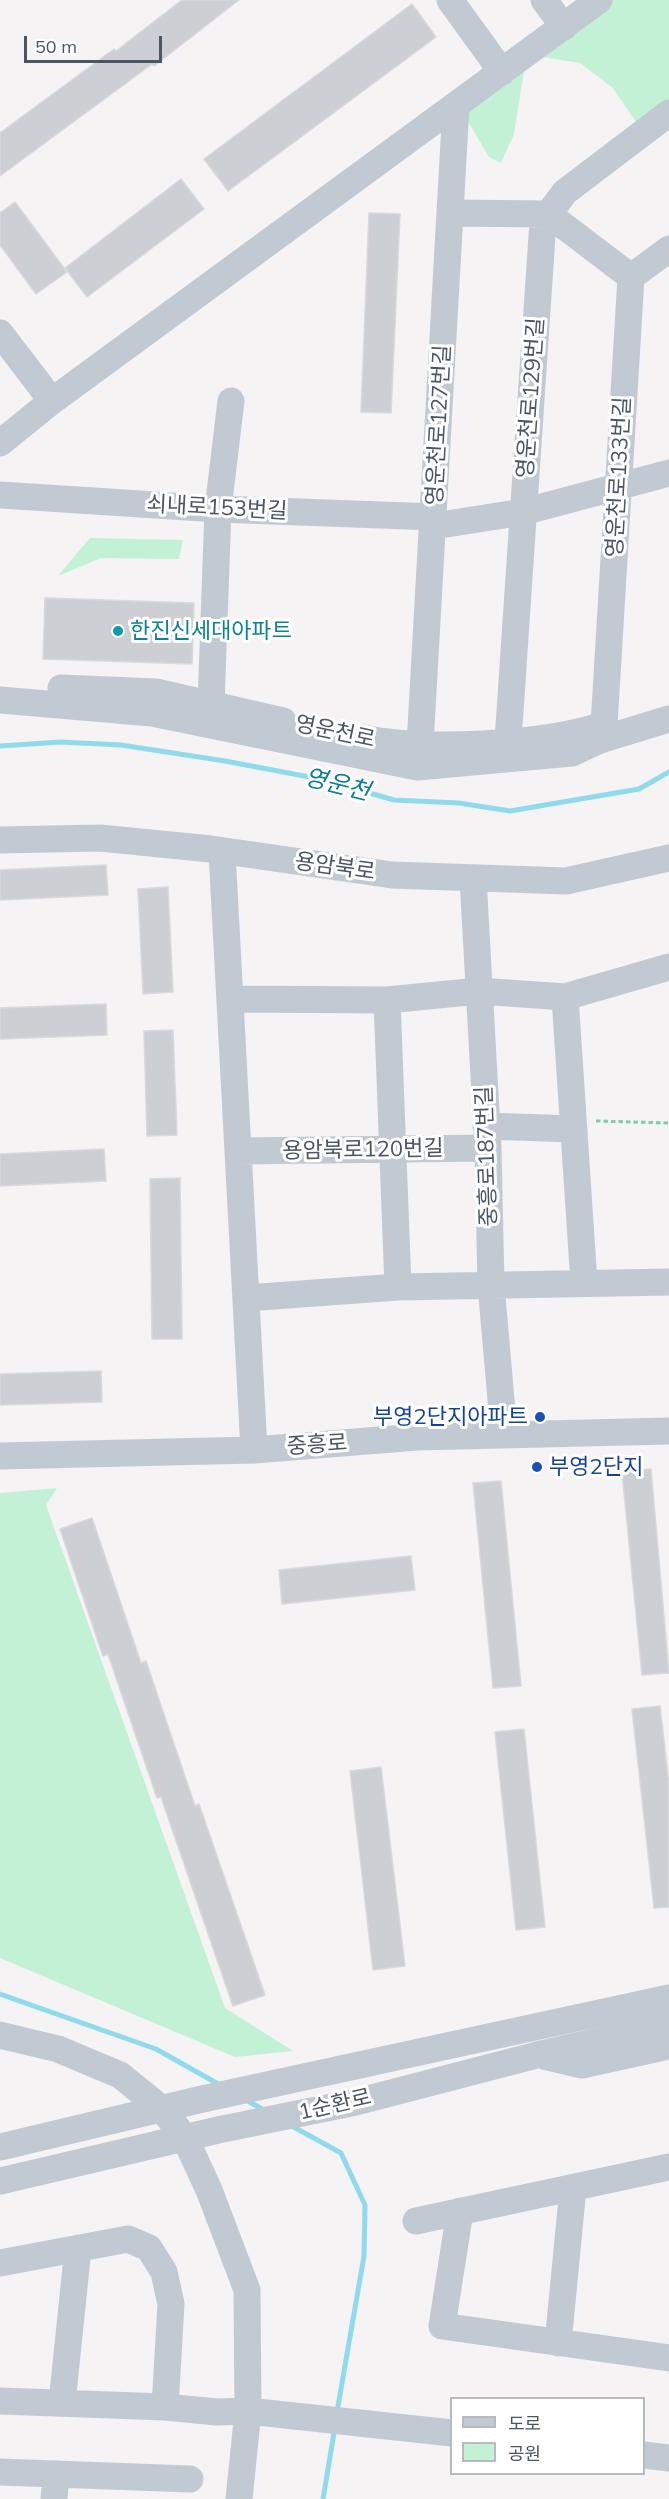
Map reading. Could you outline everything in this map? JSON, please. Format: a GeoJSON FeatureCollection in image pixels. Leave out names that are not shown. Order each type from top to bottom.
{"type":"FeatureCollection","features":[{"type":"Feature","properties":{"kind":"street"},"geometry":{"type":"LineString","coordinates":[[450,0],[502,72]]}},
{"type":"Feature","properties":{"kind":"street"},"geometry":{"type":"LineString","coordinates":[[544,0],[564,27]]}},
{"type":"Feature","properties":{"kind":"street"},"geometry":{"type":"LineString","coordinates":[[0,443],[52,401],[599,0]]}},
{"type":"Feature","properties":{"kind":"street","name":"영운천로127번길"},"geometry":{"type":"LineString","coordinates":[[420,745],[456,106]]}},
{"type":"Feature","properties":{"kind":"street","name":"영운천로129번길"},"geometry":{"type":"LineString","coordinates":[[508,741],[543,221],[565,192],[669,114]]}},
{"type":"Feature","properties":{"kind":"street"},"geometry":{"type":"LineString","coordinates":[[450,213],[548,214],[631,277],[669,249]]}},
{"type":"Feature","properties":{"kind":"street","name":"영운천로133번길"},"geometry":{"type":"LineString","coordinates":[[604,725],[631,277]]}},
{"type":"Feature","properties":{"kind":"street"},"geometry":{"type":"LineString","coordinates":[[0,333],[52,401]]}},
{"type":"Feature","properties":{"kind":"street"},"geometry":{"type":"LineString","coordinates":[[210,705],[218,509],[231,401]]}},
{"type":"Feature","properties":{"kind":"street","name":"쇠내로153번길"},"geometry":{"type":"LineString","coordinates":[[0,495],[434,521],[523,512],[669,473]]}},
{"type":"Feature","properties":{"kind":"street","name":"영운천로"},"geometry":{"type":"LineString","coordinates":[[0,685],[156,692],[383,742],[420,745],[508,741],[579,733],[669,705]]}},
{"type":"Feature","properties":{"kind":"street"},"geometry":{"type":"LineString","coordinates":[[0,700],[152,713],[417,766],[572,753],[600,740],[669,719]]}},
{"type":"Feature","properties":{"kind":"street","name":"용암북로"},"geometry":{"type":"LineString","coordinates":[[0,840],[100,838],[211,849],[392,875],[566,881],[669,858]]}},
{"type":"Feature","properties":{"kind":"street"},"geometry":{"type":"LineString","coordinates":[[222,852],[254,1449]]}},
{"type":"Feature","properties":{"kind":"street","name":"중흥로187번길"},"geometry":{"type":"LineString","coordinates":[[472,878],[487,1137],[491,1285],[504,1434]]}},
{"type":"Feature","properties":{"kind":"street"},"geometry":{"type":"LineString","coordinates":[[230,999],[387,1000],[479,991],[565,997],[669,968]]}},
{"type":"Feature","properties":{"kind":"street"},"geometry":{"type":"LineString","coordinates":[[565,997],[584,1283]]}},
{"type":"Feature","properties":{"kind":"street"},"geometry":{"type":"LineString","coordinates":[[387,1000],[399,1287]]}},
{"type":"Feature","properties":{"kind":"street","name":"용암북로120번길"},"geometry":{"type":"LineString","coordinates":[[238,1151],[393,1149],[573,1125]]}},
{"type":"Feature","properties":{"kind":"street"},"geometry":{"type":"LineString","coordinates":[[246,1298],[399,1287],[669,1282]]}},
{"type":"Feature","properties":{"kind":"street","name":"중흥로"},"geometry":{"type":"LineString","coordinates":[[0,1456],[254,1449],[417,1437],[669,1431]]}},
{"type":"Feature","properties":{"kind":"street"},"geometry":{"type":"LineString","coordinates":[[493,2035],[520,2015],[669,1981]]}},
{"type":"Feature","properties":{"kind":"street","name":"1순환로"},"geometry":{"type":"LineString","coordinates":[[0,2147],[198,2100],[669,1998]]}},
{"type":"Feature","properties":{"kind":"street","name":"1순환로"},"geometry":{"type":"LineString","coordinates":[[0,2181],[218,2130],[356,2102],[537,2055],[669,2025]]}},
{"type":"Feature","properties":{"kind":"street"},"geometry":{"type":"LineString","coordinates":[[0,2035],[58,2049],[120,2076],[162,2109],[185,2138],[209,2190],[247,2290],[248,2411],[239,2499]]}},
{"type":"Feature","properties":{"kind":"street"},"geometry":{"type":"LineString","coordinates":[[537,2055],[582,2065],[669,2046]]}},
{"type":"Feature","properties":{"kind":"street"},"geometry":{"type":"LineString","coordinates":[[416,2221],[669,2168]]}},
{"type":"Feature","properties":{"kind":"street"},"geometry":{"type":"LineString","coordinates":[[558,2343],[573,2188]]}},
{"type":"Feature","properties":{"kind":"street"},"geometry":{"type":"LineString","coordinates":[[460,2211],[442,2326],[669,2358]]}},
{"type":"Feature","properties":{"kind":"street"},"geometry":{"type":"LineString","coordinates":[[0,2263],[128,2239],[149,2248],[164,2272],[171,2304],[165,2407]]}},
{"type":"Feature","properties":{"kind":"street"},"geometry":{"type":"LineString","coordinates":[[62,2403],[78,2248]]}},
{"type":"Feature","properties":{"kind":"street"},"geometry":{"type":"LineString","coordinates":[[0,2401],[165,2407],[216,2412],[248,2411],[450,2433]]}},
{"type":"Feature","properties":{"kind":"street"},"geometry":{"type":"LineString","coordinates":[[645,2455],[669,2458]]}},
{"type":"Feature","properties":{"kind":"street"},"geometry":{"type":"LineString","coordinates":[[0,2472],[55,2486],[162,2489],[190,2479]]}},
{"type":"Feature","properties":{"kind":"path"},"geometry":{"type":"LineString","coordinates":[[573,1125],[669,1123]]}},
{"type":"Feature","properties":{"kind":"green space"},"geometry":{"type":"Polygon","coordinates":[[[602,0],[669,0],[669,111],[642,131],[613,88],[580,63],[542,57],[524,71],[514,134],[501,163],[489,157],[459,106],[602,0]]]}},
{"type":"Feature","properties":{"kind":"green space"},"geometry":{"type":"Polygon","coordinates":[[[90,538],[183,540],[179,559],[101,558],[58,576],[90,538]]]}},
{"type":"Feature","properties":{"kind":"green space"},"geometry":{"type":"Polygon","coordinates":[[[57,1488],[46,1505],[225,2008],[293,2051],[235,2057],[0,1958],[0,1493],[57,1488]]]}},
{"type":"Feature","properties":{"kind":"building"},"geometry":{"type":"Polygon","coordinates":[[[182,0],[239,0],[154,66],[152,64],[0,176],[0,133],[114,49],[116,51],[182,0]]]}},
{"type":"Feature","properties":{"kind":"building"},"geometry":{"type":"Polygon","coordinates":[[[412,4],[436,37],[228,191],[204,159],[412,4]]]}},
{"type":"Feature","properties":{"kind":"building"},"geometry":{"type":"Polygon","coordinates":[[[181,179],[204,209],[87,297],[65,268],[181,179]]]}},
{"type":"Feature","properties":{"kind":"building"},"geometry":{"type":"Polygon","coordinates":[[[15,202],[67,272],[36,294],[0,245],[0,213],[15,202]]]}},
{"type":"Feature","properties":{"kind":"building"},"geometry":{"type":"Polygon","coordinates":[[[369,213],[400,214],[391,413],[361,412],[369,213]]]}},
{"type":"Feature","properties":{"kind":"building","name":"한진신세대아파트"},"geometry":{"type":"Polygon","coordinates":[[[45,598],[194,603],[192,664],[43,659],[45,598]]]}},
{"type":"Feature","properties":{"kind":"building"},"geometry":{"type":"Polygon","coordinates":[[[106,865],[108,895],[0,900],[0,870],[106,865]]]}},
{"type":"Feature","properties":{"kind":"building"},"geometry":{"type":"Polygon","coordinates":[[[168,887],[173,992],[143,994],[138,889],[168,887]]]}},
{"type":"Feature","properties":{"kind":"building"},"geometry":{"type":"Polygon","coordinates":[[[106,1004],[107,1035],[0,1039],[0,1008],[106,1004]]]}},
{"type":"Feature","properties":{"kind":"building"},"geometry":{"type":"Polygon","coordinates":[[[173,1030],[177,1135],[147,1136],[144,1031],[173,1030]]]}},
{"type":"Feature","properties":{"kind":"building"},"geometry":{"type":"Polygon","coordinates":[[[104,1149],[106,1181],[0,1186],[0,1154],[104,1149]]]}},
{"type":"Feature","properties":{"kind":"building"},"geometry":{"type":"Polygon","coordinates":[[[180,1178],[182,1339],[152,1339],[150,1179],[180,1178]]]}},
{"type":"Feature","properties":{"kind":"building"},"geometry":{"type":"Polygon","coordinates":[[[101,1371],[102,1402],[0,1405],[0,1374],[101,1371]]]}},
{"type":"Feature","properties":{"kind":"building"},"geometry":{"type":"Polygon","coordinates":[[[651,1469],[669,1673],[642,1675],[622,1472],[651,1469]]]}},
{"type":"Feature","properties":{"kind":"building"},"geometry":{"type":"Polygon","coordinates":[[[501,1481],[521,1686],[493,1688],[473,1483],[501,1481]]]}},
{"type":"Feature","properties":{"kind":"building"},"geometry":{"type":"Polygon","coordinates":[[[92,1518],[141,1663],[146,1661],[195,1806],[199,1804],[265,1995],[233,2006],[161,1797],[157,1798],[108,1654],[103,1656],[60,1529],[92,1518]]]}},
{"type":"Feature","properties":{"kind":"building"},"geometry":{"type":"Polygon","coordinates":[[[411,1556],[415,1590],[282,1604],[279,1570],[411,1556]]]}},
{"type":"Feature","properties":{"kind":"building"},"geometry":{"type":"Polygon","coordinates":[[[660,1706],[669,1785],[669,1907],[654,1908],[632,1709],[660,1706]]]}},
{"type":"Feature","properties":{"kind":"building"},"geometry":{"type":"Polygon","coordinates":[[[524,1729],[545,1927],[516,1930],[495,1732],[524,1729]]]}},
{"type":"Feature","properties":{"kind":"building"},"geometry":{"type":"Polygon","coordinates":[[[381,1767],[405,1966],[373,1970],[350,1771],[381,1767]]]}},
{"type":"Feature","properties":{"kind":"waterway","name":"영운천"},"geometry":{"type":"LineString","coordinates":[[0,746],[61,742],[121,745],[320,779],[394,800],[459,803],[510,811],[639,789],[669,772]]}},
{"type":"Feature","properties":{"kind":"waterway"},"geometry":{"type":"LineString","coordinates":[[0,1994],[156,2049],[220,2085]]}},
{"type":"Feature","properties":{"kind":"waterway"},"geometry":{"type":"LineString","coordinates":[[246,2100],[264,2110]]}},
{"type":"Feature","properties":{"kind":"waterway"},"geometry":{"type":"LineString","coordinates":[[290,2125],[341,2153],[365,2205],[364,2256],[337,2412]]}},
{"type":"Feature","properties":{"kind":"waterway"},"geometry":{"type":"LineString","coordinates":[[323,2499],[335,2427]]}},
{"type":"Feature","properties":{"kind":"place","name":"한진신세대아파트"},"geometry":{"type":"Point","coordinates":[118,631]}},
{"type":"Feature","properties":{"kind":"place","name":"부영2단지아파트"},"geometry":{"type":"Point","coordinates":[540,1417]}},
{"type":"Feature","properties":{"kind":"place","name":"부영2단지"},"geometry":{"type":"Point","coordinates":[537,1467]}}]}
